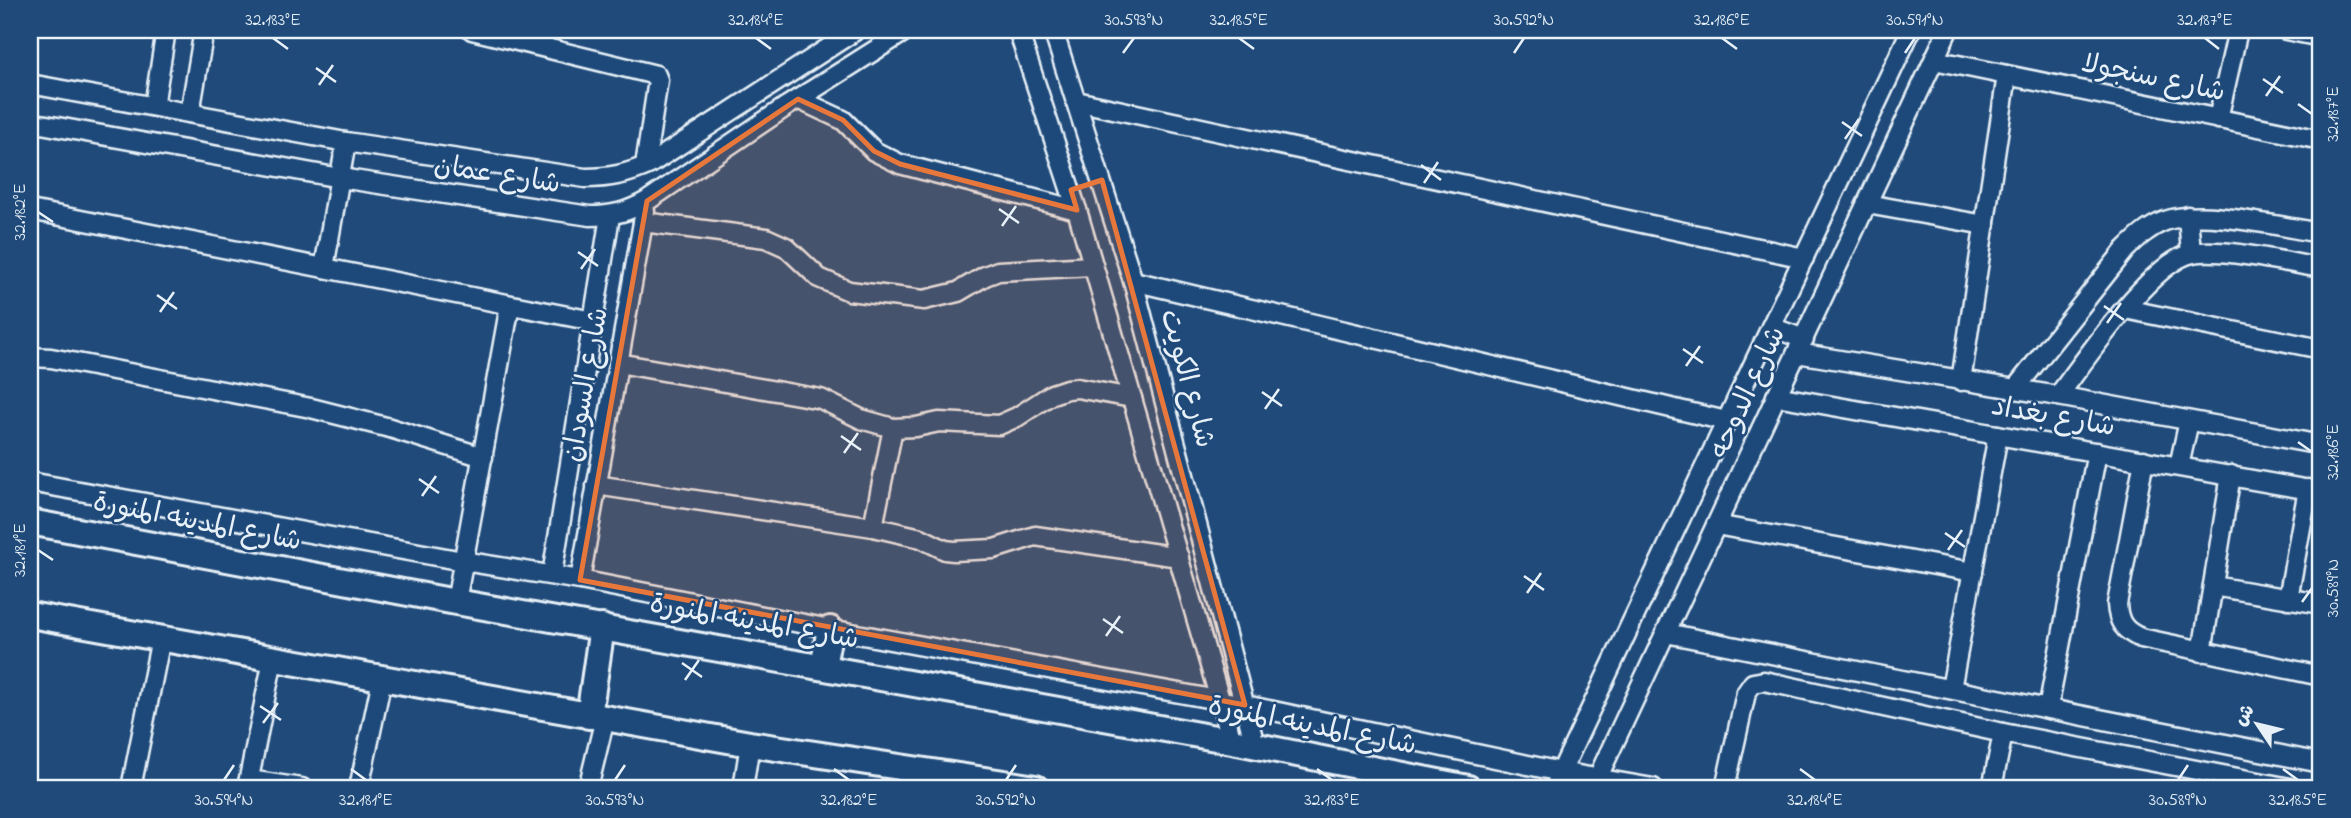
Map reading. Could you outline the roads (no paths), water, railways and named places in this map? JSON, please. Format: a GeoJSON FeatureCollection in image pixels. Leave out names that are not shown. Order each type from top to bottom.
{"type":"FeatureCollection","features":[{"type":"Feature","properties":{"kind":"main road","name":"شارع المدينه المنورة"},"geometry":{"type":"LineString","coordinates":[[30,522],[1244,743],[1468,788]]}},
{"type":"Feature","properties":{"kind":"main road"},"geometry":{"type":"LineString","coordinates":[[30,615],[956,781],[1036,788]]}},
{"type":"Feature","properties":{"kind":"main road"},"geometry":{"type":"LineString","coordinates":[[597,717],[602,626]]}},
{"type":"Feature","properties":{"kind":"main road"},"geometry":{"type":"LineString","coordinates":[[823,666],[830,629]]}},
{"type":"Feature","properties":{"kind":"street"},"geometry":{"type":"LineString","coordinates":[[153,106],[166,30]]}},
{"type":"Feature","properties":{"kind":"street"},"geometry":{"type":"LineString","coordinates":[[190,113],[204,30]]}},
{"type":"Feature","properties":{"kind":"street"},"geometry":{"type":"LineString","coordinates":[[472,30],[656,75],[658,80],[645,166]]}},
{"type":"Feature","properties":{"kind":"street","name":"شارع عمان"},"geometry":{"type":"LineString","coordinates":[[30,85],[346,142],[585,178],[607,178],[630,173],[645,166],[856,30]]}},
{"type":"Feature","properties":{"kind":"street","name":"شارع عمان"},"geometry":{"type":"LineString","coordinates":[[30,122],[340,178],[579,215],[610,216],[647,201],[798,99],[907,30]]}},
{"type":"Feature","properties":{"kind":"street","name":"شارع الكويت"},"geometry":{"type":"LineString","coordinates":[[1018,30],[1071,190],[1221,701],[1244,743]]}},
{"type":"Feature","properties":{"kind":"street","name":"شارع الكويت"},"geometry":{"type":"LineString","coordinates":[[1053,30],[1133,281],[1245,705],[1244,743]]}},
{"type":"Feature","properties":{"kind":"street","name":"شارع الدوحه"},"geometry":{"type":"LineString","coordinates":[[1558,780],[1911,30]]}},
{"type":"Feature","properties":{"kind":"street","name":"شارع الدوحه"},"geometry":{"type":"LineString","coordinates":[[1597,779],[1948,30]]}},
{"type":"Feature","properties":{"kind":"street"},"geometry":{"type":"LineString","coordinates":[[2218,119],[2238,30]]}},
{"type":"Feature","properties":{"kind":"street"},"geometry":{"type":"LineString","coordinates":[[2287,30],[2321,37]]}},
{"type":"Feature","properties":{"kind":"street","name":"شارع سنجولا"},"geometry":{"type":"LineString","coordinates":[[1934,60],[2321,140]]}},
{"type":"Feature","properties":{"kind":"street"},"geometry":{"type":"LineString","coordinates":[[1961,381],[2007,75]]}},
{"type":"Feature","properties":{"kind":"street"},"geometry":{"type":"LineString","coordinates":[[798,99],[843,120],[874,151],[900,164],[1077,210]]}},
{"type":"Feature","properties":{"kind":"street"},"geometry":{"type":"LineString","coordinates":[[1076,101],[1804,258]]}},
{"type":"Feature","properties":{"kind":"street"},"geometry":{"type":"LineString","coordinates":[[324,268],[346,142]]}},
{"type":"Feature","properties":{"kind":"street"},"geometry":{"type":"LineString","coordinates":[[669,151],[687,174]]}},
{"type":"Feature","properties":{"kind":"street"},"geometry":{"type":"LineString","coordinates":[[1071,190],[1102,180]]}},
{"type":"Feature","properties":{"kind":"street","name":"شارع السودان"},"geometry":{"type":"LineString","coordinates":[[580,580],[647,201]]}},
{"type":"Feature","properties":{"kind":"street"},"geometry":{"type":"LineString","coordinates":[[1867,204],[1985,225]]}},
{"type":"Feature","properties":{"kind":"street"},"geometry":{"type":"LineString","coordinates":[[30,210],[593,321]]}},
{"type":"Feature","properties":{"kind":"street","name":"شارع السودان"},"geometry":{"type":"LineString","coordinates":[[552,575],[610,216]]}},
{"type":"Feature","properties":{"kind":"street"},"geometry":{"type":"LineString","coordinates":[[2015,389],[2125,250],[2143,233],[2164,221],[2188,216],[2212,217],[2321,233]]}},
{"type":"Feature","properties":{"kind":"street"},"geometry":{"type":"LineString","coordinates":[[2188,216],[2191,253]]}},
{"type":"Feature","properties":{"kind":"street"},"geometry":{"type":"LineString","coordinates":[[643,222],[766,238],[786,247],[813,273],[833,286],[849,291],[924,300],[958,292],[998,271],[1093,266]]}},
{"type":"Feature","properties":{"kind":"street"},"geometry":{"type":"LineString","coordinates":[[2057,396],[2125,309],[2172,260],[2191,253],[2211,251],[2321,268]]}},
{"type":"Feature","properties":{"kind":"street"},"geometry":{"type":"LineString","coordinates":[[1133,281],[1726,421]]}},
{"type":"Feature","properties":{"kind":"street"},"geometry":{"type":"LineString","coordinates":[[456,601],[510,305]]}},
{"type":"Feature","properties":{"kind":"street"},"geometry":{"type":"LineString","coordinates":[[2125,309],[2321,349]]}},
{"type":"Feature","properties":{"kind":"street","name":"شارع بغداد"},"geometry":{"type":"LineString","coordinates":[[1771,327],[1800,346],[1961,381],[2321,445]]}},
{"type":"Feature","properties":{"kind":"street"},"geometry":{"type":"LineString","coordinates":[[30,357],[42,356],[311,408],[390,428],[482,457]]}},
{"type":"Feature","properties":{"kind":"street"},"geometry":{"type":"LineString","coordinates":[[618,363],[821,399],[862,419],[893,428],[939,422],[999,425],[1011,421],[1052,394],[1068,388],[1132,398]]}},
{"type":"Feature","properties":{"kind":"street","name":"شارع بغداد"},"geometry":{"type":"LineString","coordinates":[[1776,396],[2315,490]]}},
{"type":"Feature","properties":{"kind":"street"},"geometry":{"type":"LineString","coordinates":[[2179,466],[2189,421]]}},
{"type":"Feature","properties":{"kind":"street"},"geometry":{"type":"LineString","coordinates":[[873,527],[893,428]]}},
{"type":"Feature","properties":{"kind":"street"},"geometry":{"type":"LineString","coordinates":[[1951,689],[1998,435]]}},
{"type":"Feature","properties":{"kind":"street"},"geometry":{"type":"LineString","coordinates":[[2048,709],[2097,452]]}},
{"type":"Feature","properties":{"kind":"street"},"geometry":{"type":"LineString","coordinates":[[2144,460],[2117,604],[2122,626],[2130,634],[2141,638],[2321,677]]}},
{"type":"Feature","properties":{"kind":"street"},"geometry":{"type":"LineString","coordinates":[[2202,652],[2231,475]]}},
{"type":"Feature","properties":{"kind":"street"},"geometry":{"type":"LineString","coordinates":[[30,482],[580,580],[1245,705],[1558,780],[1597,779],[1653,788]]}},
{"type":"Feature","properties":{"kind":"street"},"geometry":{"type":"LineString","coordinates":[[596,485],[873,527],[921,538],[945,550],[994,549],[1035,536],[1179,557]]}},
{"type":"Feature","properties":{"kind":"street"},"geometry":{"type":"LineString","coordinates":[[2288,599],[2315,490]]}},
{"type":"Feature","properties":{"kind":"street"},"geometry":{"type":"LineString","coordinates":[[1716,525],[1973,572]]}},
{"type":"Feature","properties":{"kind":"street"},"geometry":{"type":"LineString","coordinates":[[2213,586],[2321,604]]}},
{"type":"Feature","properties":{"kind":"street"},"geometry":{"type":"LineString","coordinates":[[1665,632],[2321,763]]}},
{"type":"Feature","properties":{"kind":"street"},"geometry":{"type":"LineString","coordinates":[[131,788],[161,638]]}},
{"type":"Feature","properties":{"kind":"street"},"geometry":{"type":"LineString","coordinates":[[273,659],[248,784],[302,788]]}},
{"type":"Feature","properties":{"kind":"street"},"geometry":{"type":"LineString","coordinates":[[359,788],[382,679]]}},
{"type":"Feature","properties":{"kind":"street"},"geometry":{"type":"LineString","coordinates":[[1726,788],[1745,693],[1748,687],[1758,681],[2264,786],[2290,788]]}},
{"type":"Feature","properties":{"kind":"street"},"geometry":{"type":"LineString","coordinates":[[588,788],[597,717]]}},
{"type":"Feature","properties":{"kind":"street"},"geometry":{"type":"LineString","coordinates":[[1992,788],[2003,733]]}},
{"type":"Feature","properties":{"kind":"street"},"geometry":{"type":"LineString","coordinates":[[743,788],[750,744]]}}]}
